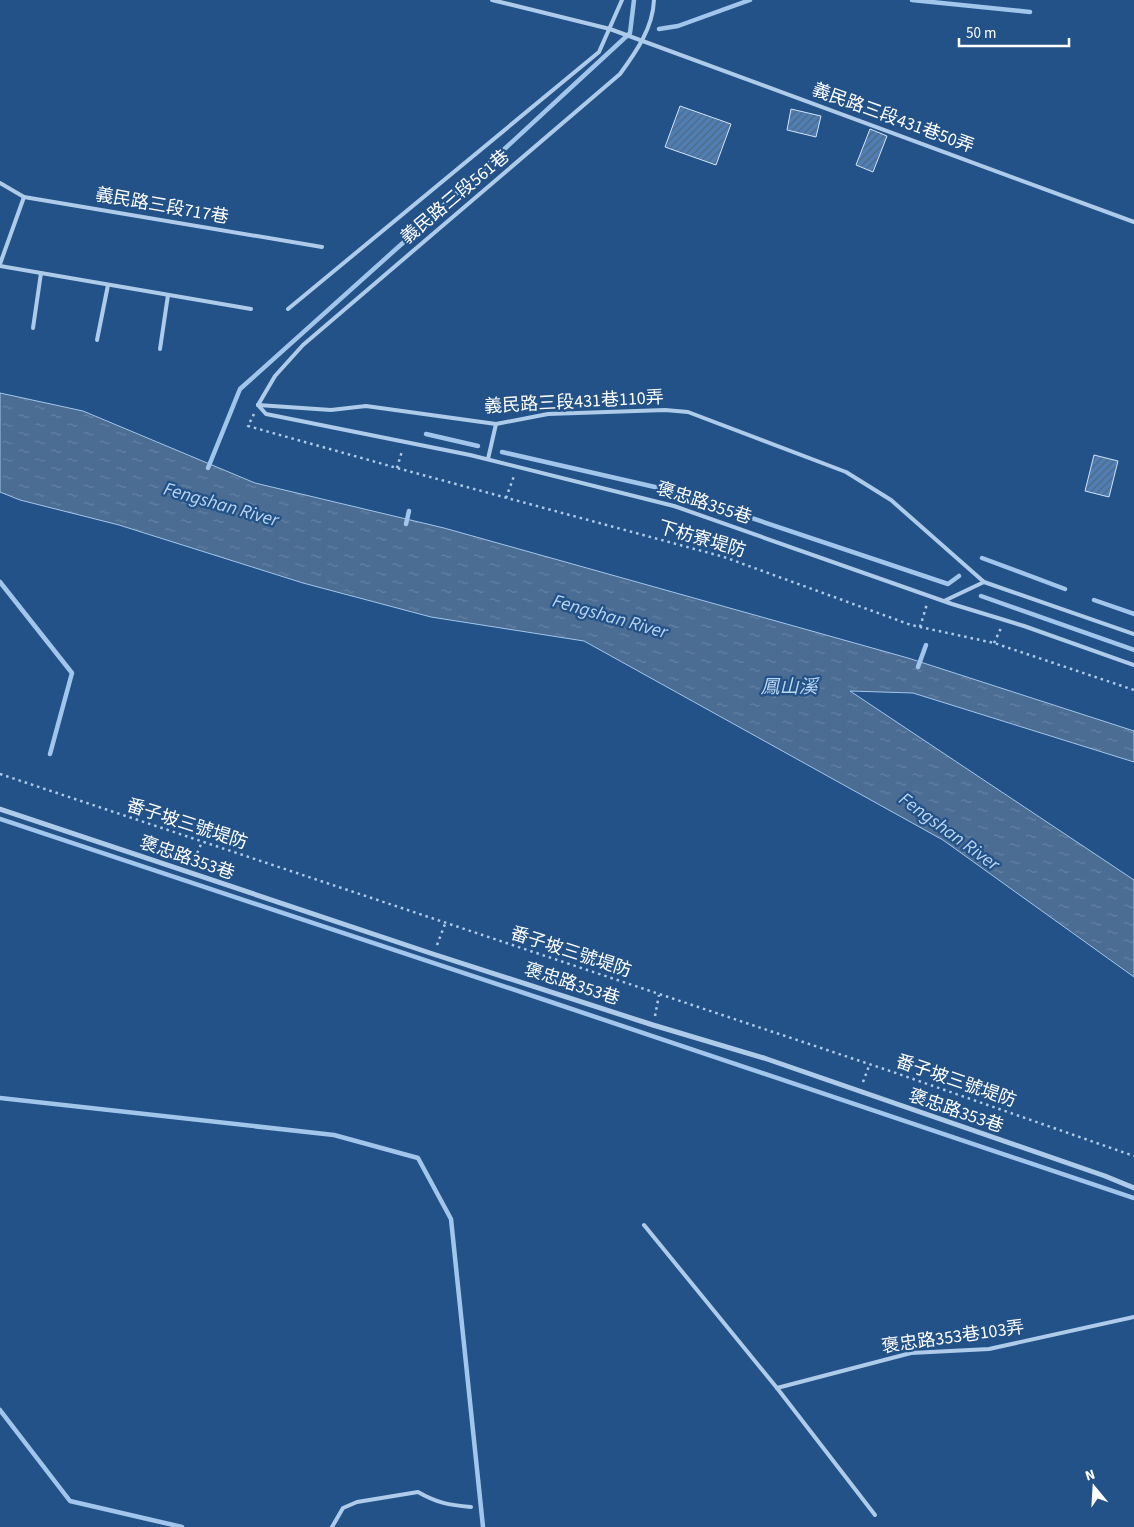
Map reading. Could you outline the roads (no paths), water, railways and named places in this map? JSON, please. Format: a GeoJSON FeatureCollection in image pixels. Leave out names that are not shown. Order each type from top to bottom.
{"type":"FeatureCollection","features":[{"type":"Feature","properties":{"kind":"street","name":"褒忠路353巷"},"geometry":{"type":"LineString","coordinates":[[0,809],[433,954],[653,1025],[764,1058],[1105,1176],[1134,1188]]}},
{"type":"Feature","properties":{"kind":"lane","name":"義民路三段431巷50弄"},"geometry":{"type":"LineString","coordinates":[[492,0],[610,29],[1134,222]]}},
{"type":"Feature","properties":{"kind":"lane","name":"義民路三段561巷"},"geometry":{"type":"LineString","coordinates":[[288,309],[599,52],[622,0]]}},
{"type":"Feature","properties":{"kind":"lane","name":"義民路三段561巷"},"geometry":{"type":"LineString","coordinates":[[258,405],[275,376],[303,345],[620,74],[642,42],[654,9],[654,0]]}},
{"type":"Feature","properties":{"kind":"lane","name":"義民路三段717巷"},"geometry":{"type":"LineString","coordinates":[[0,183],[24,197],[322,247]]}},
{"type":"Feature","properties":{"kind":"lane"},"geometry":{"type":"LineString","coordinates":[[24,197],[0,265],[251,309]]}},
{"type":"Feature","properties":{"kind":"lane"},"geometry":{"type":"LineString","coordinates":[[33,328],[41,273]]}},
{"type":"Feature","properties":{"kind":"lane"},"geometry":{"type":"LineString","coordinates":[[97,340],[108,284]]}},
{"type":"Feature","properties":{"kind":"lane"},"geometry":{"type":"LineString","coordinates":[[160,349],[168,295]]}},
{"type":"Feature","properties":{"kind":"lane","name":"義民路三段431巷110弄"},"geometry":{"type":"LineString","coordinates":[[258,405],[331,410],[366,406],[496,424],[548,414],[666,410],[688,412],[846,472],[891,500],[984,582],[1134,634]]}},
{"type":"Feature","properties":{"kind":"lane","name":"褒忠路355巷"},"geometry":{"type":"LineString","coordinates":[[258,405],[266,414],[488,459],[674,506],[944,601],[1134,664]]}},
{"type":"Feature","properties":{"kind":"lane"},"geometry":{"type":"LineString","coordinates":[[488,459],[496,424]]}},
{"type":"Feature","properties":{"kind":"lane"},"geometry":{"type":"LineString","coordinates":[[944,601],[984,582]]}},
{"type":"Feature","properties":{"kind":"lane"},"geometry":{"type":"LineString","coordinates":[[644,1225],[776,1388],[875,1515]]}},
{"type":"Feature","properties":{"kind":"lane","name":"褒忠路353巷103弄"},"geometry":{"type":"LineString","coordinates":[[776,1388],[911,1353],[990,1349],[1134,1317]]}},
{"type":"Feature","properties":{"kind":"lane"},"geometry":{"type":"LineString","coordinates":[[332,1527],[343,1508],[357,1502],[418,1492],[448,1505],[471,1507]]}},
{"type":"Feature","properties":{"kind":"water","name":"鳳山溪"},"geometry":{"type":"Polygon","coordinates":[[[0,393],[83,411],[255,483],[444,528],[908,658],[1134,731],[1134,762],[913,693],[850,691],[1134,880],[1134,977],[943,840],[584,641],[431,617],[303,583],[119,525],[20,500],[0,492],[0,393]]]}},
{"type":"Feature","properties":{"kind":"waterway"},"geometry":{"type":"LineString","coordinates":[[208,468],[240,389],[405,241],[630,33],[634,0]]}},
{"type":"Feature","properties":{"kind":"waterway"},"geometry":{"type":"LineString","coordinates":[[659,29],[678,26],[750,0]]}},
{"type":"Feature","properties":{"kind":"waterway"},"geometry":{"type":"LineString","coordinates":[[912,0],[1030,12]]}},
{"type":"Feature","properties":{"kind":"waterway"},"geometry":{"type":"LineString","coordinates":[[426,434],[478,446]]}},
{"type":"Feature","properties":{"kind":"waterway"},"geometry":{"type":"LineString","coordinates":[[502,452],[668,490],[948,584],[959,576]]}},
{"type":"Feature","properties":{"kind":"waterway"},"geometry":{"type":"LineString","coordinates":[[406,524],[409,511]]}},
{"type":"Feature","properties":{"kind":"waterway"},"geometry":{"type":"LineString","coordinates":[[982,558],[1065,589]]}},
{"type":"Feature","properties":{"kind":"waterway"},"geometry":{"type":"LineString","coordinates":[[0,582],[72,673],[50,754]]}},
{"type":"Feature","properties":{"kind":"waterway"},"geometry":{"type":"LineString","coordinates":[[981,596],[1134,650]]}},
{"type":"Feature","properties":{"kind":"waterway"},"geometry":{"type":"LineString","coordinates":[[1094,600],[1134,614]]}},
{"type":"Feature","properties":{"kind":"waterway"},"geometry":{"type":"LineString","coordinates":[[918,667],[926,645]]}},
{"type":"Feature","properties":{"kind":"waterway"},"geometry":{"type":"LineString","coordinates":[[0,819],[1134,1198]]}},
{"type":"Feature","properties":{"kind":"waterway"},"geometry":{"type":"LineString","coordinates":[[0,1098],[334,1135],[418,1158],[451,1219],[483,1527]]}},
{"type":"Feature","properties":{"kind":"waterway"},"geometry":{"type":"LineString","coordinates":[[0,1410],[70,1501],[182,1527]]}},
{"type":"Feature","properties":{"kind":"water label","name":"Fengshan River"},"geometry":{"type":"Point","coordinates":[221,505]}},
{"type":"Feature","properties":{"kind":"water label","name":"Fengshan River"},"geometry":{"type":"Point","coordinates":[610,617]}},
{"type":"Feature","properties":{"kind":"water label","name":"Fengshan River"},"geometry":{"type":"Point","coordinates":[949,832]}}]}
